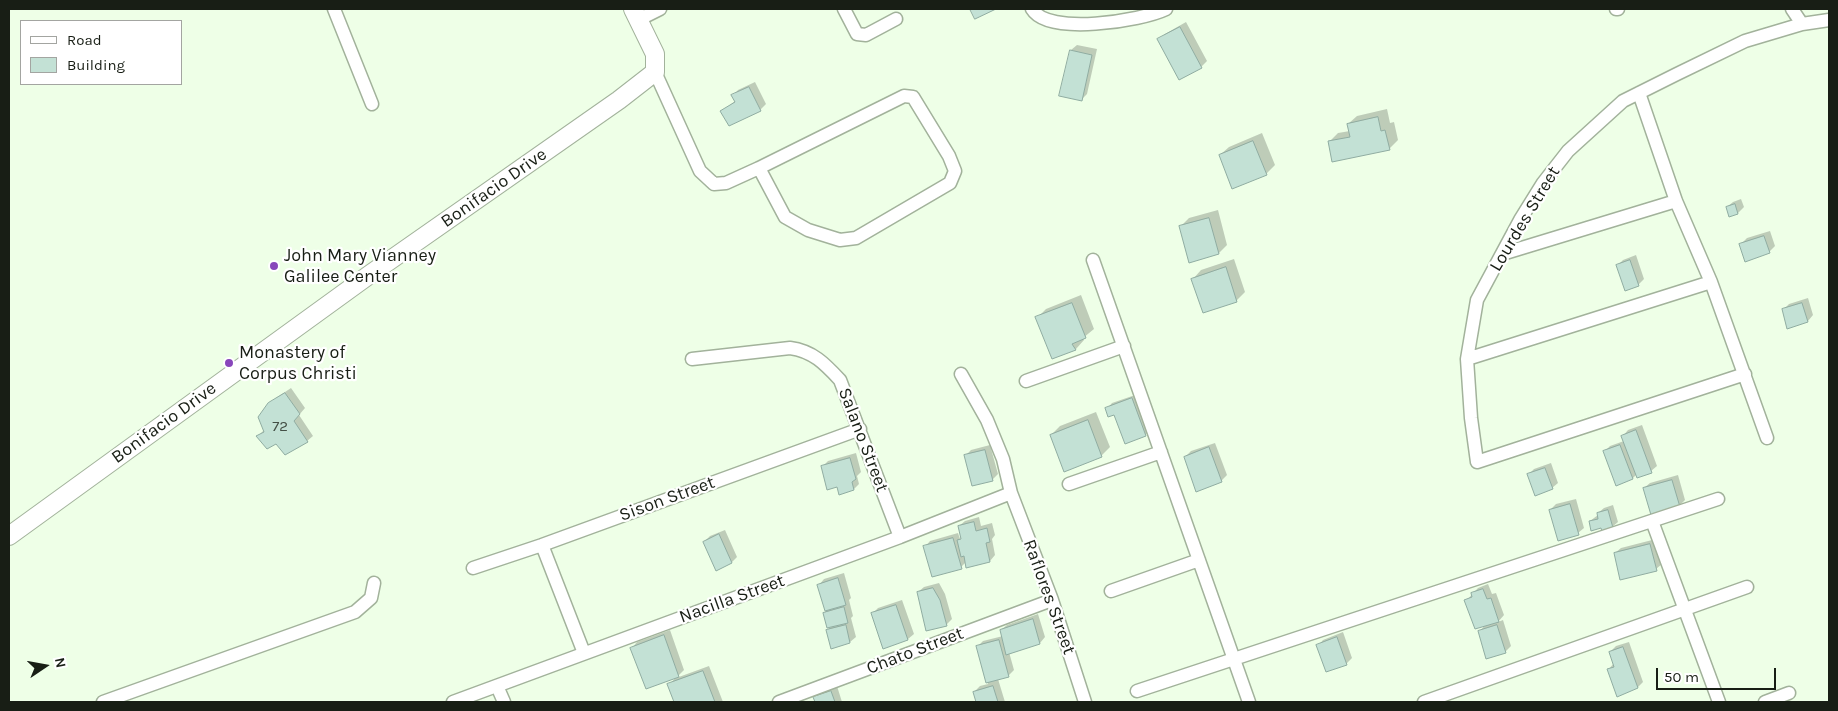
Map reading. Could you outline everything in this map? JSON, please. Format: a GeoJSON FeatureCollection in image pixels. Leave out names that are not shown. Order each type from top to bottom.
{"type":"FeatureCollection","features":[{"type":"Feature","properties":{"kind":"street"},"geometry":{"type":"LineString","coordinates":[[334,9],[372,104]]}},
{"type":"Feature","properties":{"kind":"street"},"geometry":{"type":"LineString","coordinates":[[660,9],[636,14],[655,54],[655,72],[700,171],[714,184],[726,183],[759,168],[904,96],[913,97],[950,156],[955,171],[950,183],[856,238],[840,240],[808,230],[785,217],[759,168]]}},
{"type":"Feature","properties":{"kind":"street"},"geometry":{"type":"LineString","coordinates":[[844,9],[857,34],[860,36],[866,35],[896,19]]}},
{"type":"Feature","properties":{"kind":"street"},"geometry":{"type":"LineString","coordinates":[[1032,9],[1035,15],[1050,21],[1078,25],[1120,21],[1155,14],[1166,9]]}},
{"type":"Feature","properties":{"kind":"street"},"geometry":{"type":"LineString","coordinates":[[1792,9],[1802,24]]}},
{"type":"Feature","properties":{"kind":"street","name":"Lourdes Street"},"geometry":{"type":"LineString","coordinates":[[1745,374],[1477,462],[1471,418],[1467,359],[1478,300],[1543,183],[1568,151],[1623,101],[1745,41],[1802,24],[1829,20]]}},
{"type":"Feature","properties":{"kind":"street","name":"Bonifacio Drive"},"geometry":{"type":"LineString","coordinates":[[9,536],[361,280],[619,100],[655,72]]}},
{"type":"Feature","properties":{"kind":"street"},"geometry":{"type":"LineString","coordinates":[[1639,93],[1676,201],[1711,282],[1767,438]]}},
{"type":"Feature","properties":{"kind":"street"},"geometry":{"type":"LineString","coordinates":[[1502,254],[1676,201]]}},
{"type":"Feature","properties":{"kind":"street"},"geometry":{"type":"LineString","coordinates":[[1093,260],[1249,702]]}},
{"type":"Feature","properties":{"kind":"street"},"geometry":{"type":"LineString","coordinates":[[1467,359],[1711,282]]}},
{"type":"Feature","properties":{"kind":"street"},"geometry":{"type":"LineString","coordinates":[[1026,381],[1124,346]]}},
{"type":"Feature","properties":{"kind":"street","name":"Salano Street"},"geometry":{"type":"LineString","coordinates":[[692,359],[790,348],[802,350],[823,362],[840,380],[900,537]]}},
{"type":"Feature","properties":{"kind":"street","name":"Raflores Street"},"geometry":{"type":"LineString","coordinates":[[961,374],[987,420],[1003,459],[1011,493],[1052,600],[1086,702]]}},
{"type":"Feature","properties":{"kind":"street","name":"Sison Street"},"geometry":{"type":"LineString","coordinates":[[473,568],[542,545],[860,429]]}},
{"type":"Feature","properties":{"kind":"street"},"geometry":{"type":"LineString","coordinates":[[1069,484],[1161,452]]}},
{"type":"Feature","properties":{"kind":"street","name":"Nacilla Street"},"geometry":{"type":"LineString","coordinates":[[453,702],[900,537],[1011,493]]}},
{"type":"Feature","properties":{"kind":"street"},"geometry":{"type":"LineString","coordinates":[[1137,690],[1718,499]]}},
{"type":"Feature","properties":{"kind":"street"},"geometry":{"type":"LineString","coordinates":[[1652,520],[1719,702]]}},
{"type":"Feature","properties":{"kind":"street"},"geometry":{"type":"LineString","coordinates":[[542,545],[584,653]]}},
{"type":"Feature","properties":{"kind":"street"},"geometry":{"type":"LineString","coordinates":[[1111,591],[1199,560]]}},
{"type":"Feature","properties":{"kind":"street"},"geometry":{"type":"LineString","coordinates":[[103,702],[355,612],[371,598],[374,583]]}},
{"type":"Feature","properties":{"kind":"street"},"geometry":{"type":"LineString","coordinates":[[1424,702],[1747,586]]}},
{"type":"Feature","properties":{"kind":"street","name":"Chato Street"},"geometry":{"type":"LineString","coordinates":[[779,702],[1052,600]]}},
{"type":"Feature","properties":{"kind":"street"},"geometry":{"type":"LineString","coordinates":[[497,686],[504,702]]}},
{"type":"Feature","properties":{"kind":"street"},"geometry":{"type":"LineString","coordinates":[[1764,702],[1789,693]]}},
{"type":"Feature","properties":{"kind":"building"},"geometry":{"type":"Polygon","coordinates":[[[970,9],[996,9],[975,19],[970,9]]]}},
{"type":"Feature","properties":{"kind":"building"},"geometry":{"type":"Polygon","coordinates":[[[1180,27],[1202,68],[1179,80],[1157,39],[1180,27]]]}},
{"type":"Feature","properties":{"kind":"building"},"geometry":{"type":"Polygon","coordinates":[[[1070,50],[1092,55],[1082,101],[1059,96],[1070,50]]]}},
{"type":"Feature","properties":{"kind":"building"},"geometry":{"type":"Polygon","coordinates":[[[749,87],[761,111],[729,126],[720,111],[735,102],[731,95],[749,87]]]}},
{"type":"Feature","properties":{"kind":"building"},"geometry":{"type":"Polygon","coordinates":[[[1378,117],[1381,131],[1385,130],[1390,150],[1332,162],[1328,141],[1350,137],[1347,124],[1378,117]]]}},
{"type":"Feature","properties":{"kind":"building"},"geometry":{"type":"Polygon","coordinates":[[[1253,141],[1267,175],[1232,189],[1219,155],[1253,141]]]}},
{"type":"Feature","properties":{"kind":"building"},"geometry":{"type":"Polygon","coordinates":[[[1735,204],[1738,214],[1729,217],[1726,207],[1735,204]]]}},
{"type":"Feature","properties":{"kind":"building"},"geometry":{"type":"Polygon","coordinates":[[[1209,218],[1219,254],[1189,263],[1179,226],[1209,218]]]}},
{"type":"Feature","properties":{"kind":"building"},"geometry":{"type":"Polygon","coordinates":[[[1764,236],[1770,253],[1745,262],[1739,244],[1764,236]]]}},
{"type":"Feature","properties":{"kind":"building"},"geometry":{"type":"Polygon","coordinates":[[[1630,260],[1639,286],[1625,291],[1616,265],[1630,260]]]}},
{"type":"Feature","properties":{"kind":"building"},"geometry":{"type":"Polygon","coordinates":[[[1226,267],[1237,302],[1203,313],[1191,279],[1226,267]]]}},
{"type":"Feature","properties":{"kind":"building"},"geometry":{"type":"Polygon","coordinates":[[[1072,303],[1086,338],[1072,344],[1076,350],[1052,359],[1035,317],[1072,303]]]}},
{"type":"Feature","properties":{"kind":"building"},"geometry":{"type":"Polygon","coordinates":[[[1802,303],[1808,322],[1787,329],[1782,309],[1802,303]]]}},
{"type":"Feature","properties":{"kind":"building"},"geometry":{"type":"Polygon","coordinates":[[[285,393],[300,414],[294,421],[308,442],[285,455],[276,444],[267,449],[256,436],[264,432],[258,417],[268,403],[285,393]]]}},
{"type":"Feature","properties":{"kind":"building"},"geometry":{"type":"Polygon","coordinates":[[[1132,398],[1146,436],[1125,444],[1114,415],[1108,417],[1105,408],[1132,398]]]}},
{"type":"Feature","properties":{"kind":"building"},"geometry":{"type":"Polygon","coordinates":[[[1088,420],[1102,457],[1064,472],[1050,435],[1088,420]]]}},
{"type":"Feature","properties":{"kind":"building"},"geometry":{"type":"Polygon","coordinates":[[[1636,430],[1652,473],[1637,478],[1621,436],[1636,430]]]}},
{"type":"Feature","properties":{"kind":"building"},"geometry":{"type":"Polygon","coordinates":[[[1620,445],[1633,479],[1616,486],[1603,451],[1620,445]]]}},
{"type":"Feature","properties":{"kind":"building"},"geometry":{"type":"Polygon","coordinates":[[[1209,447],[1222,482],[1196,492],[1184,457],[1209,447]]]}},
{"type":"Feature","properties":{"kind":"building"},"geometry":{"type":"Polygon","coordinates":[[[985,450],[993,481],[972,486],[964,455],[985,450]]]}},
{"type":"Feature","properties":{"kind":"building"},"geometry":{"type":"Polygon","coordinates":[[[850,458],[856,479],[852,482],[854,490],[839,495],[837,487],[827,490],[821,466],[850,458]]]}},
{"type":"Feature","properties":{"kind":"building"},"geometry":{"type":"Polygon","coordinates":[[[1545,468],[1553,489],[1535,496],[1527,474],[1545,468]]]}},
{"type":"Feature","properties":{"kind":"building"},"geometry":{"type":"Polygon","coordinates":[[[1672,480],[1680,507],[1651,515],[1643,488],[1672,480]]]}},
{"type":"Feature","properties":{"kind":"building"},"geometry":{"type":"Polygon","coordinates":[[[1570,504],[1579,535],[1558,541],[1549,510],[1570,504]]]}},
{"type":"Feature","properties":{"kind":"building"},"geometry":{"type":"Polygon","coordinates":[[[1608,510],[1613,528],[1602,532],[1601,528],[1591,531],[1589,521],[1598,519],[1597,513],[1608,510]]]}},
{"type":"Feature","properties":{"kind":"building"},"geometry":{"type":"Polygon","coordinates":[[[974,522],[976,531],[987,528],[990,542],[986,543],[990,562],[966,568],[964,556],[961,557],[957,540],[961,539],[958,526],[974,522]]]}},
{"type":"Feature","properties":{"kind":"building"},"geometry":{"type":"Polygon","coordinates":[[[719,534],[732,563],[716,571],[703,542],[719,534]]]}},
{"type":"Feature","properties":{"kind":"building"},"geometry":{"type":"Polygon","coordinates":[[[953,538],[962,569],[932,577],[923,546],[953,538]]]}},
{"type":"Feature","properties":{"kind":"building"},"geometry":{"type":"Polygon","coordinates":[[[1650,544],[1657,571],[1620,580],[1614,553],[1650,544]]]}},
{"type":"Feature","properties":{"kind":"building"},"geometry":{"type":"Polygon","coordinates":[[[838,578],[846,605],[825,611],[817,585],[838,578]]]}},
{"type":"Feature","properties":{"kind":"building"},"geometry":{"type":"Polygon","coordinates":[[[933,588],[940,600],[947,626],[926,631],[917,592],[933,588]]]}},
{"type":"Feature","properties":{"kind":"building"},"geometry":{"type":"Polygon","coordinates":[[[1483,589],[1487,599],[1491,598],[1499,622],[1475,629],[1464,600],[1472,597],[1471,593],[1483,589]]]}},
{"type":"Feature","properties":{"kind":"building"},"geometry":{"type":"Polygon","coordinates":[[[896,605],[908,640],[883,649],[871,613],[896,605]]]}},
{"type":"Feature","properties":{"kind":"building"},"geometry":{"type":"Polygon","coordinates":[[[844,607],[848,623],[827,628],[823,613],[844,607]]]}},
{"type":"Feature","properties":{"kind":"building"},"geometry":{"type":"Polygon","coordinates":[[[1033,619],[1040,644],[1006,655],[1000,630],[1033,619]]]}},
{"type":"Feature","properties":{"kind":"building"},"geometry":{"type":"Polygon","coordinates":[[[846,625],[850,643],[831,649],[826,630],[846,625]]]}},
{"type":"Feature","properties":{"kind":"building"},"geometry":{"type":"Polygon","coordinates":[[[1497,625],[1506,653],[1486,659],[1478,631],[1497,625]]]}},
{"type":"Feature","properties":{"kind":"building"},"geometry":{"type":"Polygon","coordinates":[[[664,635],[679,677],[646,689],[630,648],[664,635]]]}},
{"type":"Feature","properties":{"kind":"building"},"geometry":{"type":"Polygon","coordinates":[[[1337,637],[1347,665],[1326,672],[1316,645],[1337,637]]]}},
{"type":"Feature","properties":{"kind":"building"},"geometry":{"type":"Polygon","coordinates":[[[999,640],[1009,677],[986,683],[976,646],[999,640]]]}},
{"type":"Feature","properties":{"kind":"building"},"geometry":{"type":"Polygon","coordinates":[[[1623,647],[1638,688],[1617,697],[1607,669],[1614,667],[1609,652],[1623,647]]]}},
{"type":"Feature","properties":{"kind":"building"},"geometry":{"type":"Polygon","coordinates":[[[703,671],[715,702],[674,702],[667,684],[703,671]]]}},
{"type":"Feature","properties":{"kind":"building"},"geometry":{"type":"Polygon","coordinates":[[[993,686],[998,702],[976,702],[973,692],[993,686]]]}},
{"type":"Feature","properties":{"kind":"building"},"geometry":{"type":"Polygon","coordinates":[[[831,691],[835,702],[815,702],[813,697],[831,691]]]}},
{"type":"Feature","properties":{"kind":"place","name":"John Mary Vianney Galilee Center"},"geometry":{"type":"Point","coordinates":[274,266]}},
{"type":"Feature","properties":{"kind":"place","name":"Monastery of Corpus Christi"},"geometry":{"type":"Point","coordinates":[229,363]}}]}
